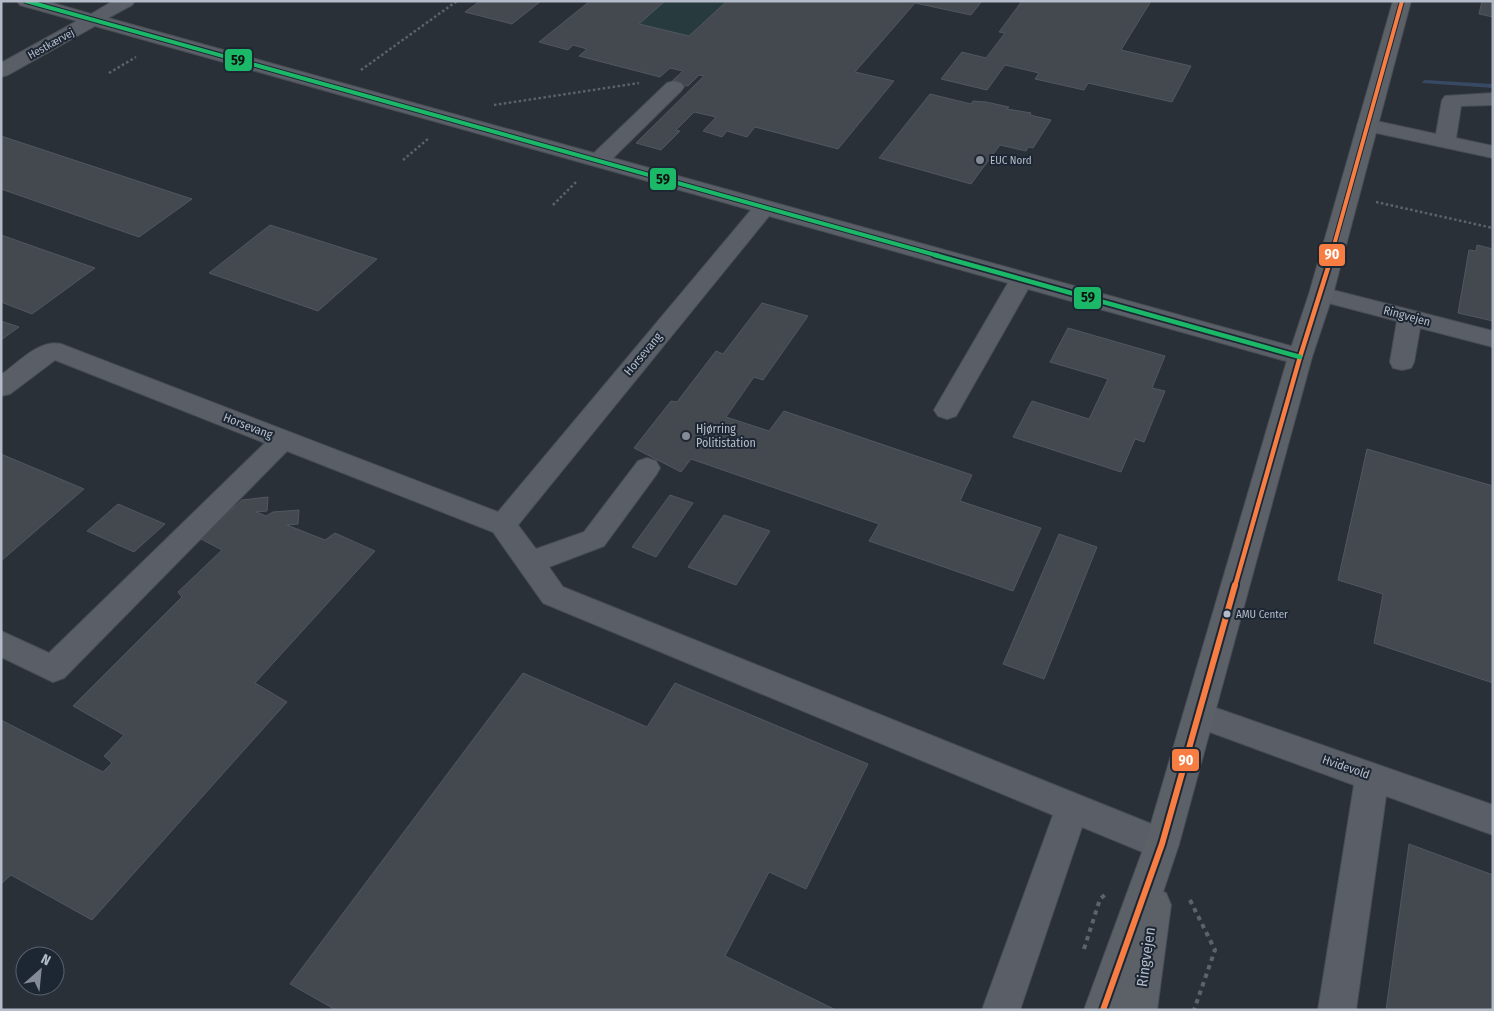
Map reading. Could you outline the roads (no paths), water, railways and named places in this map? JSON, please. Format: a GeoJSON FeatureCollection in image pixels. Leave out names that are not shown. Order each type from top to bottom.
{"type":"FeatureCollection","features":[{"type":"Feature","properties":{"kind":"main road","name":"Ringvejen"},"geometry":{"type":"LineString","coordinates":[[1103,1010],[1162,844],[1300,357],[1321,294],[1402,1]]}},
{"type":"Feature","properties":{"kind":"main road","name":"Ringvejen"},"geometry":{"type":"LineString","coordinates":[[1138,1010],[1162,844]]}},
{"type":"Feature","properties":{"kind":"street"},"geometry":{"type":"LineString","coordinates":[[26,1],[1300,357]]}},
{"type":"Feature","properties":{"kind":"street","name":"Hestkærvej"},"geometry":{"type":"LineString","coordinates":[[1,71],[126,1]]}},
{"type":"Feature","properties":{"kind":"street"},"geometry":{"type":"LineString","coordinates":[[597,162],[674,87]]}},
{"type":"Feature","properties":{"kind":"street"},"geometry":{"type":"LineString","coordinates":[[1445,142],[1452,100],[1493,99]]}},
{"type":"Feature","properties":{"kind":"street"},"geometry":{"type":"LineString","coordinates":[[1367,125],[1493,152]]}},
{"type":"Feature","properties":{"kind":"street","name":"Horsevang"},"geometry":{"type":"LineString","coordinates":[[1,388],[52,350],[503,524],[764,208]]}},
{"type":"Feature","properties":{"kind":"street"},"geometry":{"type":"LineString","coordinates":[[947,410],[1022,280]]}},
{"type":"Feature","properties":{"kind":"street","name":"Ringvejen"},"geometry":{"type":"LineString","coordinates":[[1321,294],[1493,339]]}},
{"type":"Feature","properties":{"kind":"street"},"geometry":{"type":"LineString","coordinates":[[1402,362],[1410,317]]}},
{"type":"Feature","properties":{"kind":"street"},"geometry":{"type":"LineString","coordinates":[[1,643],[53,668],[283,440]]}},
{"type":"Feature","properties":{"kind":"street"},"geometry":{"type":"LineString","coordinates":[[530,562],[594,539],[647,468]]}},
{"type":"Feature","properties":{"kind":"street"},"geometry":{"type":"LineString","coordinates":[[503,524],[553,594],[1162,844]]}},
{"type":"Feature","properties":{"kind":"street","name":"Hvidevold"},"geometry":{"type":"LineString","coordinates":[[1199,715],[1493,820]]}},
{"type":"Feature","properties":{"kind":"street"},"geometry":{"type":"LineString","coordinates":[[1337,1010],[1372,776]]}},
{"type":"Feature","properties":{"kind":"street"},"geometry":{"type":"LineString","coordinates":[[1002,1010],[1072,808]]}},
{"type":"Feature","properties":{"kind":"waterway"},"geometry":{"type":"LineString","coordinates":[[1425,82],[1493,86]]}},
{"type":"Feature","properties":{"kind":"place","name":"EUC Nord"},"geometry":{"type":"Point","coordinates":[980,160]}},
{"type":"Feature","properties":{"kind":"place","name":"Hjørring Politistation"},"geometry":{"type":"Point","coordinates":[686,436]}},
{"type":"Feature","properties":{"kind":"place","name":"AMU Center"},"geometry":{"type":"Point","coordinates":[1227,614]}}]}
